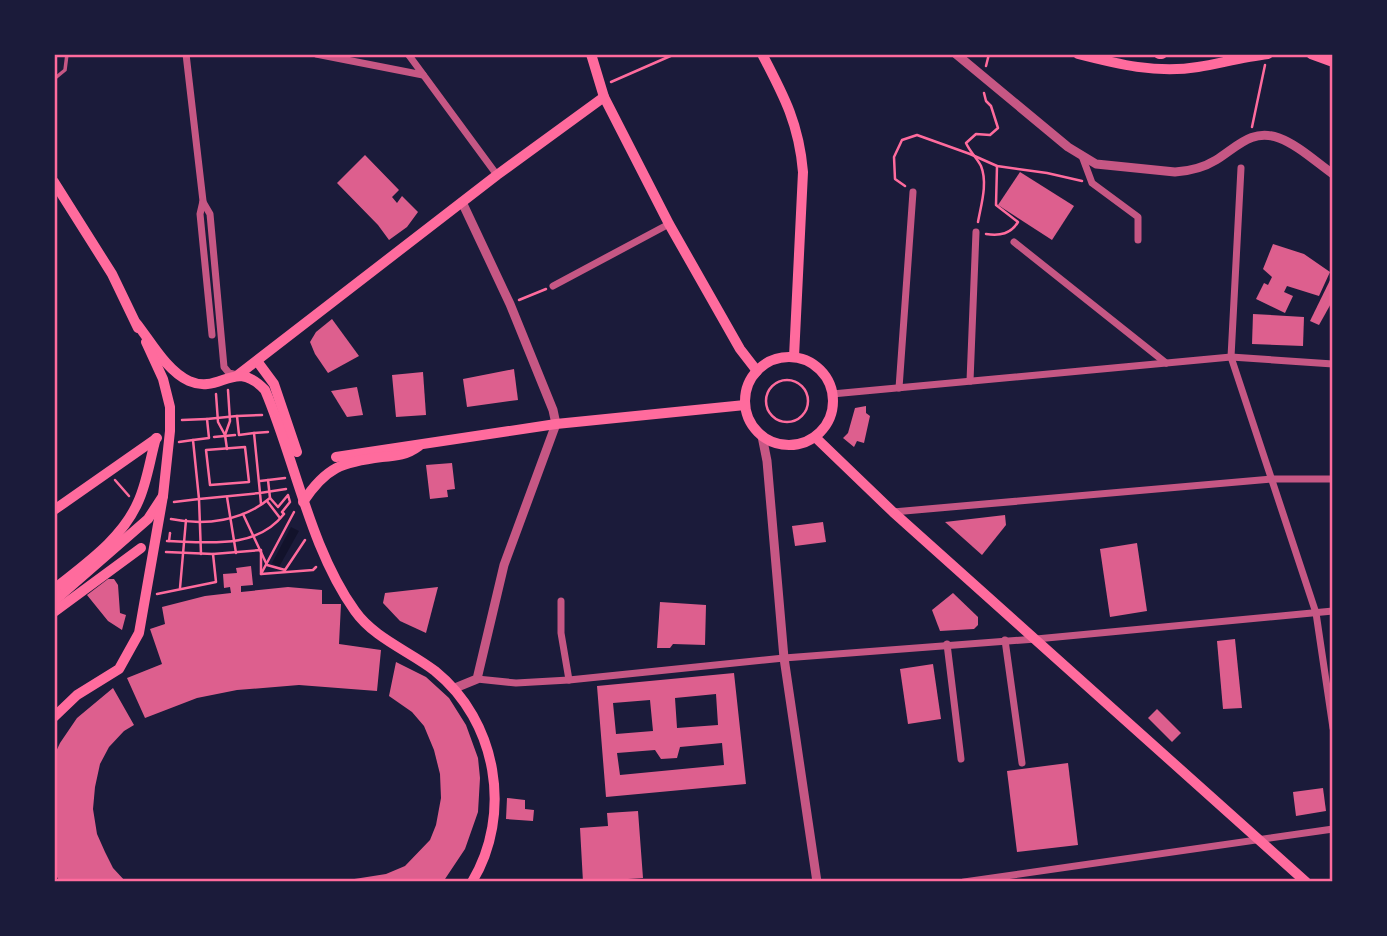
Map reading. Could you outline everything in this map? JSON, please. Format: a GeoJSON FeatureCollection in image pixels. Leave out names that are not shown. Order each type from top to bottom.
{"type":"FeatureCollection","features":[{"type":"Feature","properties":{"kind":"main road"},"geometry":{"type":"LineString","coordinates":[[591,54],[603,92],[669,224],[740,349],[757,371]]}},
{"type":"Feature","properties":{"kind":"main road"},"geometry":{"type":"LineString","coordinates":[[762,54],[793,116],[801,143],[803,185],[794,357]]}},
{"type":"Feature","properties":{"kind":"main road"},"geometry":{"type":"LineString","coordinates":[[1078,54],[1120,65],[1158,69],[1196,68],[1240,56],[1268,54]]}},
{"type":"Feature","properties":{"kind":"main road"},"geometry":{"type":"LineString","coordinates":[[1311,54],[1333,62]]}},
{"type":"Feature","properties":{"kind":"main road"},"geometry":{"type":"LineString","coordinates":[[136,324],[185,379],[193,383],[211,384],[237,375],[438,223],[603,92]]}},
{"type":"Feature","properties":{"kind":"main road"},"geometry":{"type":"LineString","coordinates":[[54,183],[112,274],[163,379],[170,407],[166,499],[160,537],[149,570],[139,633],[119,669],[77,695],[54,718]]}},
{"type":"Feature","properties":{"kind":"main road"},"geometry":{"type":"LineString","coordinates":[[426,236],[438,223]]}},
{"type":"Feature","properties":{"kind":"main road"},"geometry":{"type":"LineString","coordinates":[[794,357],[818,368],[827,379],[832,394],[829,419],[815,437],[802,443],[786,445],[769,441],[762,436],[752,425],[745,405],[747,386],[757,371],[774,360],[794,357]]}},
{"type":"Feature","properties":{"kind":"main road"},"geometry":{"type":"LineString","coordinates":[[257,361],[274,384],[297,452]]}},
{"type":"Feature","properties":{"kind":"main road"},"geometry":{"type":"LineString","coordinates":[[237,375],[254,379],[265,390],[291,470],[297,498],[340,586],[356,612],[370,627],[455,688],[484,736],[493,769],[495,806],[489,843],[475,881]]}},
{"type":"Feature","properties":{"kind":"main road"},"geometry":{"type":"LineString","coordinates":[[337,457],[556,424],[745,405]]}},
{"type":"Feature","properties":{"kind":"main road"},"geometry":{"type":"LineString","coordinates":[[54,510],[157,437],[140,499],[124,525],[99,553],[54,589]]}},
{"type":"Feature","properties":{"kind":"main road"},"geometry":{"type":"LineString","coordinates":[[815,437],[893,512],[1306,882]]}},
{"type":"Feature","properties":{"kind":"main road"},"geometry":{"type":"LineString","coordinates":[[297,498],[336,466],[408,454],[419,446]]}},
{"type":"Feature","properties":{"kind":"main road"},"geometry":{"type":"LineString","coordinates":[[54,601],[148,519],[166,499]]}},
{"type":"Feature","properties":{"kind":"main road"},"geometry":{"type":"LineString","coordinates":[[54,612],[141,548]]}},
{"type":"Feature","properties":{"kind":"street"},"geometry":{"type":"LineString","coordinates":[[186,54],[203,201],[200,214],[212,335]]}},
{"type":"Feature","properties":{"kind":"street"},"geometry":{"type":"LineString","coordinates":[[316,54],[423,75]]}},
{"type":"Feature","properties":{"kind":"street"},"geometry":{"type":"LineString","coordinates":[[408,54],[497,176]]}},
{"type":"Feature","properties":{"kind":"street"},"geometry":{"type":"LineString","coordinates":[[956,54],[1068,147],[1096,164],[1175,173],[1189,171],[1217,159],[1251,137],[1261,134],[1280,138],[1333,174]]}},
{"type":"Feature","properties":{"kind":"street"},"geometry":{"type":"LineString","coordinates":[[1082,155],[1092,183],[1138,217],[1138,240]]}},
{"type":"Feature","properties":{"kind":"street"},"geometry":{"type":"LineString","coordinates":[[1241,168],[1230,357],[1316,613],[1333,728]]}},
{"type":"Feature","properties":{"kind":"street"},"geometry":{"type":"LineString","coordinates":[[899,388],[914,192]]}},
{"type":"Feature","properties":{"kind":"street"},"geometry":{"type":"LineString","coordinates":[[203,201],[210,214],[224,367],[229,373],[237,375]]}},
{"type":"Feature","properties":{"kind":"street"},"geometry":{"type":"LineString","coordinates":[[462,202],[510,304],[553,410],[556,424],[504,565],[477,678]]}},
{"type":"Feature","properties":{"kind":"street"},"geometry":{"type":"LineString","coordinates":[[553,286],[669,224]]}},
{"type":"Feature","properties":{"kind":"street"},"geometry":{"type":"LineString","coordinates":[[970,381],[976,232]]}},
{"type":"Feature","properties":{"kind":"street"},"geometry":{"type":"LineString","coordinates":[[1014,242],[1166,363]]}},
{"type":"Feature","properties":{"kind":"street"},"geometry":{"type":"LineString","coordinates":[[832,394],[1230,357],[1333,364]]}},
{"type":"Feature","properties":{"kind":"street"},"geometry":{"type":"LineString","coordinates":[[762,436],[767,461],[784,658],[817,882]]}},
{"type":"Feature","properties":{"kind":"street"},"geometry":{"type":"LineString","coordinates":[[893,512],[1272,479],[1333,479]]}},
{"type":"Feature","properties":{"kind":"street"},"geometry":{"type":"LineString","coordinates":[[561,601],[561,634],[569,680]]}},
{"type":"Feature","properties":{"kind":"street"},"geometry":{"type":"LineString","coordinates":[[455,688],[477,678],[516,683],[569,680],[784,658],[1036,639],[1333,611]]}},
{"type":"Feature","properties":{"kind":"street"},"geometry":{"type":"LineString","coordinates":[[1005,640],[1022,763]]}},
{"type":"Feature","properties":{"kind":"street"},"geometry":{"type":"LineString","coordinates":[[947,644],[961,759]]}},
{"type":"Feature","properties":{"kind":"street"},"geometry":{"type":"LineString","coordinates":[[964,882],[1333,829]]}},
{"type":"Feature","properties":{"kind":"lane"},"geometry":{"type":"LineString","coordinates":[[54,79],[65,70],[67,54]]}},
{"type":"Feature","properties":{"kind":"path"},"geometry":{"type":"LineString","coordinates":[[603,92],[676,54]]}},
{"type":"Feature","properties":{"kind":"path"},"geometry":{"type":"LineString","coordinates":[[1251,137],[1268,54]]}},
{"type":"Feature","properties":{"kind":"path"},"geometry":{"type":"LineString","coordinates":[[983,77],[986,101],[991,106],[998,128],[990,135],[976,134],[966,143],[970,154],[981,166],[985,184],[976,232],[1001,234],[1013,230],[1018,222],[996,205],[997,166]]}},
{"type":"Feature","properties":{"kind":"path"},"geometry":{"type":"LineString","coordinates":[[914,192],[895,179],[894,157],[902,140],[917,135],[997,166],[1092,183]]}},
{"type":"Feature","properties":{"kind":"path"},"geometry":{"type":"LineString","coordinates":[[510,304],[553,286]]}},
{"type":"Feature","properties":{"kind":"path"},"geometry":{"type":"LineString","coordinates":[[792,380],[806,391],[807,410],[798,420],[785,422],[769,412],[766,400],[775,384],[792,380]]}},
{"type":"Feature","properties":{"kind":"path"},"geometry":{"type":"LineString","coordinates":[[225,435],[230,417],[227,387]]}},
{"type":"Feature","properties":{"kind":"path"},"geometry":{"type":"LineString","coordinates":[[216,392],[218,418],[225,435],[226,449]]}},
{"type":"Feature","properties":{"kind":"path"},"geometry":{"type":"LineString","coordinates":[[179,421],[265,414]]}},
{"type":"Feature","properties":{"kind":"path"},"geometry":{"type":"LineString","coordinates":[[237,416],[239,435],[271,432]]}},
{"type":"Feature","properties":{"kind":"path"},"geometry":{"type":"LineString","coordinates":[[179,442],[209,438],[207,419]]}},
{"type":"Feature","properties":{"kind":"path"},"geometry":{"type":"LineString","coordinates":[[254,433],[261,504]]}},
{"type":"Feature","properties":{"kind":"path"},"geometry":{"type":"LineString","coordinates":[[214,437],[235,435]]}},
{"type":"Feature","properties":{"kind":"path"},"geometry":{"type":"LineString","coordinates":[[193,440],[200,499],[201,554]]}},
{"type":"Feature","properties":{"kind":"path"},"geometry":{"type":"LineString","coordinates":[[245,447],[249,482],[210,485],[206,450],[226,449],[245,447]]}},
{"type":"Feature","properties":{"kind":"path"},"geometry":{"type":"LineString","coordinates":[[259,481],[286,478],[291,470]]}},
{"type":"Feature","properties":{"kind":"path"},"geometry":{"type":"LineString","coordinates":[[110,475],[132,499]]}},
{"type":"Feature","properties":{"kind":"path"},"geometry":{"type":"LineString","coordinates":[[268,480],[269,499],[280,519]]}},
{"type":"Feature","properties":{"kind":"path"},"geometry":{"type":"LineString","coordinates":[[166,499],[200,499],[269,492],[297,498],[261,573]]}},
{"type":"Feature","properties":{"kind":"path"},"geometry":{"type":"LineString","coordinates":[[160,537],[169,541],[201,543],[234,542],[254,536],[280,519],[290,502],[288,495],[278,507],[269,499]]}},
{"type":"Feature","properties":{"kind":"path"},"geometry":{"type":"LineString","coordinates":[[227,496],[236,553]]}},
{"type":"Feature","properties":{"kind":"path"},"geometry":{"type":"LineString","coordinates":[[168,518],[216,522],[243,514],[269,499]]}},
{"type":"Feature","properties":{"kind":"path"},"geometry":{"type":"LineString","coordinates":[[243,514],[267,565]]}},
{"type":"Feature","properties":{"kind":"path"},"geometry":{"type":"LineString","coordinates":[[180,588],[186,520]]}},
{"type":"Feature","properties":{"kind":"path"},"geometry":{"type":"LineString","coordinates":[[169,541],[170,533]]}},
{"type":"Feature","properties":{"kind":"path"},"geometry":{"type":"LineString","coordinates":[[285,570],[305,540]]}},
{"type":"Feature","properties":{"kind":"path"},"geometry":{"type":"LineString","coordinates":[[162,551],[213,554],[261,550]]}},
{"type":"Feature","properties":{"kind":"path"},"geometry":{"type":"LineString","coordinates":[[261,550],[261,573]]}},
{"type":"Feature","properties":{"kind":"path"},"geometry":{"type":"LineString","coordinates":[[158,594],[216,582],[213,554]]}},
{"type":"Feature","properties":{"kind":"path"},"geometry":{"type":"LineString","coordinates":[[267,565],[285,570]]}},
{"type":"Feature","properties":{"kind":"path"},"geometry":{"type":"LineString","coordinates":[[261,573],[313,570],[316,567]]}},
{"type":"Feature","properties":{"kind":"shaded area"},"geometry":{"type":"Polygon","coordinates":[[[291,527],[299,531],[279,567],[272,563],[291,527]]]}},
{"type":"Feature","properties":{"kind":"building"},"geometry":{"type":"Polygon","coordinates":[[[365,155],[399,190],[392,197],[397,203],[402,196],[418,212],[407,227],[389,240],[337,183],[365,155]]]}},
{"type":"Feature","properties":{"kind":"building"},"geometry":{"type":"Polygon","coordinates":[[[1020,172],[1074,206],[1052,240],[998,205],[1020,172]]]}},
{"type":"Feature","properties":{"kind":"building"},"geometry":{"type":"Polygon","coordinates":[[[1273,244],[1304,254],[1330,272],[1319,296],[1287,286],[1284,292],[1293,296],[1285,313],[1256,299],[1264,283],[1268,285],[1272,277],[1263,269],[1273,244]]]}},
{"type":"Feature","properties":{"kind":"building"},"geometry":{"type":"Polygon","coordinates":[[[1333,274],[1333,300],[1319,325],[1310,321],[1333,274]]]}},
{"type":"Feature","properties":{"kind":"building"},"geometry":{"type":"Polygon","coordinates":[[[1253,314],[1304,317],[1303,346],[1252,344],[1253,314]]]}},
{"type":"Feature","properties":{"kind":"building"},"geometry":{"type":"Polygon","coordinates":[[[332,319],[359,356],[328,373],[310,342],[316,332],[332,319]]]}},
{"type":"Feature","properties":{"kind":"building"},"geometry":{"type":"Polygon","coordinates":[[[514,369],[518,400],[467,407],[463,379],[514,369]]]}},
{"type":"Feature","properties":{"kind":"building"},"geometry":{"type":"Polygon","coordinates":[[[423,372],[426,415],[396,417],[392,375],[423,372]]]}},
{"type":"Feature","properties":{"kind":"building"},"geometry":{"type":"Polygon","coordinates":[[[357,387],[363,415],[347,417],[331,391],[357,387]]]}},
{"type":"Feature","properties":{"kind":"building"},"geometry":{"type":"Polygon","coordinates":[[[866,406],[866,413],[870,416],[864,443],[857,441],[854,447],[843,438],[848,433],[855,408],[866,406]]]}},
{"type":"Feature","properties":{"kind":"building"},"geometry":{"type":"Polygon","coordinates":[[[452,463],[455,489],[447,490],[448,497],[430,499],[426,465],[452,463]]]}},
{"type":"Feature","properties":{"kind":"building"},"geometry":{"type":"Polygon","coordinates":[[[1005,515],[1006,525],[982,555],[945,522],[1005,515]]]}},
{"type":"Feature","properties":{"kind":"building"},"geometry":{"type":"Polygon","coordinates":[[[823,522],[826,542],[795,546],[792,526],[823,522]]]}},
{"type":"Feature","properties":{"kind":"building"},"geometry":{"type":"Polygon","coordinates":[[[1137,543],[1147,611],[1110,617],[1100,549],[1137,543]]]}},
{"type":"Feature","properties":{"kind":"building"},"geometry":{"type":"Polygon","coordinates":[[[251,566],[253,585],[241,586],[241,592],[288,587],[322,590],[322,604],[341,604],[339,644],[381,650],[377,691],[299,685],[237,690],[197,698],[145,718],[127,678],[162,664],[150,629],[165,624],[162,607],[205,596],[231,593],[230,587],[224,588],[223,574],[237,573],[236,568],[251,566]]]}},
{"type":"Feature","properties":{"kind":"building"},"geometry":{"type":"Polygon","coordinates":[[[108,579],[114,579],[118,585],[120,613],[126,615],[122,630],[108,621],[87,595],[108,579]]]}},
{"type":"Feature","properties":{"kind":"building"},"geometry":{"type":"Polygon","coordinates":[[[438,587],[426,633],[400,621],[383,603],[385,593],[438,587]]]}},
{"type":"Feature","properties":{"kind":"building"},"geometry":{"type":"Polygon","coordinates":[[[953,593],[978,617],[978,625],[974,629],[940,631],[932,610],[953,593]]]}},
{"type":"Feature","properties":{"kind":"building"},"geometry":{"type":"Polygon","coordinates":[[[660,602],[706,605],[705,645],[673,644],[670,648],[657,648],[660,602]]]}},
{"type":"Feature","properties":{"kind":"building"},"geometry":{"type":"Polygon","coordinates":[[[1235,639],[1242,708],[1223,709],[1217,641],[1235,639]]]}},
{"type":"Feature","properties":{"kind":"building"},"geometry":{"type":"Polygon","coordinates":[[[396,662],[426,677],[449,698],[466,725],[478,758],[478,812],[465,849],[443,882],[349,882],[348,880],[386,874],[405,866],[430,840],[436,825],[441,798],[440,774],[424,726],[412,712],[389,696],[396,662]]]}},
{"type":"Feature","properties":{"kind":"building"},"geometry":{"type":"Polygon","coordinates":[[[933,664],[941,719],[908,724],[900,669],[933,664]]]}},
{"type":"Feature","properties":{"kind":"building"},"geometry":{"type":"Polygon","coordinates":[[[734,673],[746,784],[606,797],[597,686],[734,673]],[[716,694],[675,698],[677,728],[718,725],[716,694]],[[650,700],[613,703],[616,734],[653,731],[650,700]],[[722,743],[680,747],[677,758],[661,759],[655,750],[617,753],[620,775],[724,765],[722,743]]]}},
{"type":"Feature","properties":{"kind":"building"},"geometry":{"type":"Polygon","coordinates":[[[113,688],[134,725],[124,731],[109,747],[100,764],[93,809],[97,834],[105,852],[113,868],[126,882],[60,882],[54,872],[54,756],[77,718],[113,688]]]}},
{"type":"Feature","properties":{"kind":"building"},"geometry":{"type":"Polygon","coordinates":[[[1157,709],[1181,733],[1172,742],[1148,718],[1157,709]]]}},
{"type":"Feature","properties":{"kind":"building"},"geometry":{"type":"Polygon","coordinates":[[[1068,763],[1078,845],[1017,852],[1007,771],[1068,763]]]}},
{"type":"Feature","properties":{"kind":"building"},"geometry":{"type":"Polygon","coordinates":[[[1323,788],[1326,811],[1296,816],[1293,792],[1323,788]]]}},
{"type":"Feature","properties":{"kind":"building"},"geometry":{"type":"Polygon","coordinates":[[[507,798],[525,800],[525,809],[534,810],[533,821],[506,819],[507,798]]]}},
{"type":"Feature","properties":{"kind":"building"},"geometry":{"type":"Polygon","coordinates":[[[638,811],[643,878],[583,882],[580,828],[608,826],[607,813],[638,811]]]}}]}
